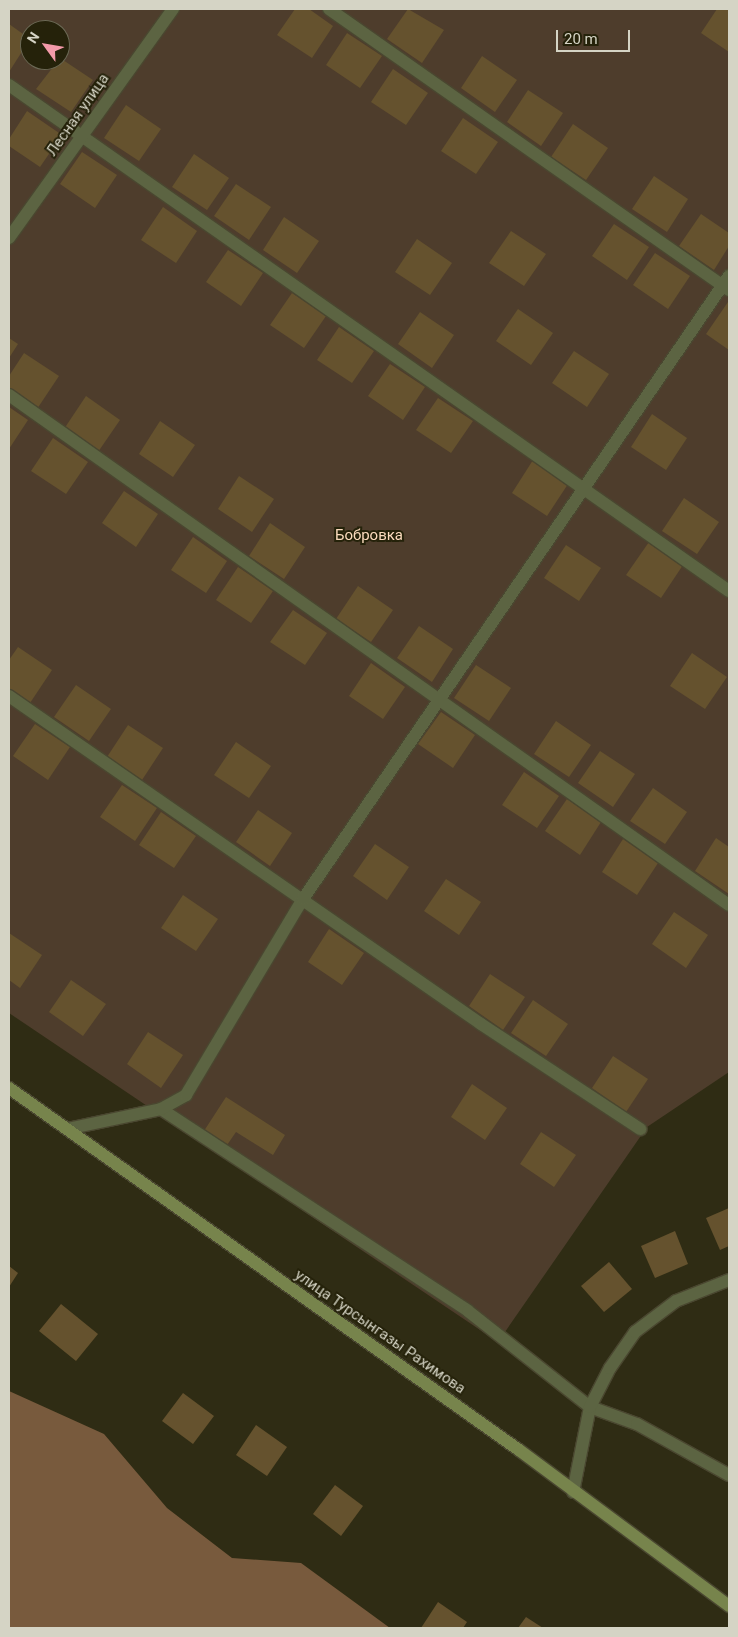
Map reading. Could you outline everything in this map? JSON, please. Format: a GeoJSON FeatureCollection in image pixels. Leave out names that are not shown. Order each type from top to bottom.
{"type":"FeatureCollection","features":[{"type":"Feature","properties":{"kind":"street","name":"Лесная улица"},"geometry":{"type":"LineString","coordinates":[[9,238],[83,138],[172,9]]}},
{"type":"Feature","properties":{"kind":"street"},"geometry":{"type":"LineString","coordinates":[[67,1129],[161,1109],[186,1095],[304,899],[584,488],[727,283],[329,9]]}},
{"type":"Feature","properties":{"kind":"street"},"geometry":{"type":"LineString","coordinates":[[9,86],[729,591]]}},
{"type":"Feature","properties":{"kind":"street"},"geometry":{"type":"LineString","coordinates":[[9,395],[729,905]]}},
{"type":"Feature","properties":{"kind":"street"},"geometry":{"type":"LineString","coordinates":[[9,696],[304,899],[481,1024],[640,1129]]}},
{"type":"Feature","properties":{"kind":"street","name":"улица Турсынгазы Рахимова"},"geometry":{"type":"LineString","coordinates":[[9,1088],[729,1606]]}},
{"type":"Feature","properties":{"kind":"street"},"geometry":{"type":"LineString","coordinates":[[161,1109],[468,1311],[590,1406],[637,1424],[729,1475]]}},
{"type":"Feature","properties":{"kind":"street"},"geometry":{"type":"LineString","coordinates":[[573,1492],[590,1406],[610,1368],[635,1332],[676,1301],[729,1280]]}},
{"type":"Feature","properties":{"kind":"green space","name":"Бобровка"},"geometry":{"type":"Polygon","coordinates":[[[9,9],[729,9],[729,1072],[647,1127],[498,1342],[9,1013],[9,9]]]}},
{"type":"Feature","properties":{"kind":"shaded area"},"geometry":{"type":"Polygon","coordinates":[[[9,1391],[104,1434],[167,1508],[232,1558],[301,1563],[390,1628],[9,1628],[9,1391]]]}},
{"type":"Feature","properties":{"kind":"building"},"geometry":{"type":"Polygon","coordinates":[[[295,9],[309,9],[333,26],[312,58],[277,35],[295,9]]]}},
{"type":"Feature","properties":{"kind":"building"},"geometry":{"type":"Polygon","coordinates":[[[408,9],[444,30],[422,63],[387,39],[408,9]]]}},
{"type":"Feature","properties":{"kind":"building"},"geometry":{"type":"Polygon","coordinates":[[[717,9],[729,9],[729,52],[701,33],[717,9]]]}},
{"type":"Feature","properties":{"kind":"building"},"geometry":{"type":"Polygon","coordinates":[[[9,24],[20,32],[20,55],[9,72],[9,24]]]}},
{"type":"Feature","properties":{"kind":"building"},"geometry":{"type":"Polygon","coordinates":[[[347,33],[382,56],[360,88],[326,65],[347,33]]]}},
{"type":"Feature","properties":{"kind":"building"},"geometry":{"type":"Polygon","coordinates":[[[482,56],[517,80],[495,112],[461,88],[482,56]]]}},
{"type":"Feature","properties":{"kind":"building"},"geometry":{"type":"Polygon","coordinates":[[[70,65],[93,80],[71,112],[36,89],[51,70],[70,70],[70,65]]]}},
{"type":"Feature","properties":{"kind":"building"},"geometry":{"type":"Polygon","coordinates":[[[393,69],[428,93],[406,125],[371,102],[393,69]]]}},
{"type":"Feature","properties":{"kind":"building"},"geometry":{"type":"Polygon","coordinates":[[[528,90],[563,113],[541,146],[507,122],[528,90]]]}},
{"type":"Feature","properties":{"kind":"building"},"geometry":{"type":"Polygon","coordinates":[[[126,105],[161,129],[139,161],[104,138],[126,105]]]}},
{"type":"Feature","properties":{"kind":"building"},"geometry":{"type":"Polygon","coordinates":[[[27,111],[62,135],[40,167],[9,146],[9,139],[27,111]]]}},
{"type":"Feature","properties":{"kind":"building"},"geometry":{"type":"Polygon","coordinates":[[[463,118],[498,142],[476,174],[441,151],[463,118]]]}},
{"type":"Feature","properties":{"kind":"building"},"geometry":{"type":"Polygon","coordinates":[[[573,124],[608,148],[586,180],[551,157],[573,124]]]}},
{"type":"Feature","properties":{"kind":"building"},"geometry":{"type":"Polygon","coordinates":[[[82,152],[117,175],[95,208],[60,184],[82,152]]]}},
{"type":"Feature","properties":{"kind":"building"},"geometry":{"type":"Polygon","coordinates":[[[194,154],[229,178],[207,210],[172,187],[194,154]]]}},
{"type":"Feature","properties":{"kind":"building"},"geometry":{"type":"Polygon","coordinates":[[[654,176],[688,199],[667,232],[632,209],[654,176]]]}},
{"type":"Feature","properties":{"kind":"building"},"geometry":{"type":"Polygon","coordinates":[[[236,184],[271,207],[249,240],[214,216],[236,184]]]}},
{"type":"Feature","properties":{"kind":"building"},"geometry":{"type":"Polygon","coordinates":[[[163,207],[197,231],[176,263],[141,240],[163,207]]]}},
{"type":"Feature","properties":{"kind":"building"},"geometry":{"type":"Polygon","coordinates":[[[701,214],[729,233],[729,246],[714,270],[679,246],[701,214]]]}},
{"type":"Feature","properties":{"kind":"building"},"geometry":{"type":"Polygon","coordinates":[[[284,217],[319,241],[297,273],[263,250],[284,217]]]}},
{"type":"Feature","properties":{"kind":"building"},"geometry":{"type":"Polygon","coordinates":[[[614,224],[649,247],[627,280],[592,256],[614,224]]]}},
{"type":"Feature","properties":{"kind":"building"},"geometry":{"type":"Polygon","coordinates":[[[511,231],[546,254],[524,286],[489,263],[511,231]]]}},
{"type":"Feature","properties":{"kind":"building"},"geometry":{"type":"Polygon","coordinates":[[[417,239],[452,263],[430,295],[395,272],[417,239]]]}},
{"type":"Feature","properties":{"kind":"building"},"geometry":{"type":"Polygon","coordinates":[[[228,250],[263,273],[241,306],[206,282],[228,250]]]}},
{"type":"Feature","properties":{"kind":"building"},"geometry":{"type":"Polygon","coordinates":[[[655,253],[690,276],[668,309],[633,285],[655,253]]]}},
{"type":"Feature","properties":{"kind":"building"},"geometry":{"type":"Polygon","coordinates":[[[292,293],[326,316],[304,348],[270,325],[292,293]]]}},
{"type":"Feature","properties":{"kind":"building"},"geometry":{"type":"Polygon","coordinates":[[[729,303],[729,350],[706,334],[729,303]]]}},
{"type":"Feature","properties":{"kind":"building"},"geometry":{"type":"Polygon","coordinates":[[[518,309],[553,333],[531,365],[496,341],[518,309]]]}},
{"type":"Feature","properties":{"kind":"building"},"geometry":{"type":"Polygon","coordinates":[[[420,312],[454,335],[432,368],[398,344],[420,312]]]}},
{"type":"Feature","properties":{"kind":"building"},"geometry":{"type":"Polygon","coordinates":[[[339,327],[374,351],[352,383],[317,360],[339,327]]]}},
{"type":"Feature","properties":{"kind":"building"},"geometry":{"type":"Polygon","coordinates":[[[9,338],[18,344],[9,358],[9,338]]]}},
{"type":"Feature","properties":{"kind":"building"},"geometry":{"type":"Polygon","coordinates":[[[574,351],[609,374],[587,407],[552,383],[574,351]]]}},
{"type":"Feature","properties":{"kind":"building"},"geometry":{"type":"Polygon","coordinates":[[[24,353],[59,376],[37,409],[9,390],[9,376],[24,353]]]}},
{"type":"Feature","properties":{"kind":"building"},"geometry":{"type":"Polygon","coordinates":[[[390,364],[425,387],[403,420],[368,396],[390,364]]]}},
{"type":"Feature","properties":{"kind":"building"},"geometry":{"type":"Polygon","coordinates":[[[86,396],[120,420],[98,452],[64,429],[86,396]]]}},
{"type":"Feature","properties":{"kind":"building"},"geometry":{"type":"Polygon","coordinates":[[[438,398],[473,421],[451,453],[416,430],[438,398]]]}},
{"type":"Feature","properties":{"kind":"building"},"geometry":{"type":"Polygon","coordinates":[[[9,407],[28,420],[9,449],[9,407]]]}},
{"type":"Feature","properties":{"kind":"building"},"geometry":{"type":"Polygon","coordinates":[[[652,414],[687,438],[666,470],[631,447],[652,414]]]}},
{"type":"Feature","properties":{"kind":"building"},"geometry":{"type":"Polygon","coordinates":[[[160,421],[195,445],[173,477],[139,454],[160,421]]]}},
{"type":"Feature","properties":{"kind":"building"},"geometry":{"type":"Polygon","coordinates":[[[53,438],[88,462],[66,494],[31,471],[53,438]]]}},
{"type":"Feature","properties":{"kind":"building"},"geometry":{"type":"Polygon","coordinates":[[[533,460],[568,484],[547,516],[512,493],[533,460]]]}},
{"type":"Feature","properties":{"kind":"building"},"geometry":{"type":"Polygon","coordinates":[[[239,476],[274,499],[252,532],[218,509],[239,476]]]}},
{"type":"Feature","properties":{"kind":"building"},"geometry":{"type":"Polygon","coordinates":[[[124,491],[158,514],[136,547],[102,523],[124,491]]]}},
{"type":"Feature","properties":{"kind":"building"},"geometry":{"type":"Polygon","coordinates":[[[684,498],[719,522],[697,554],[662,531],[684,498]]]}},
{"type":"Feature","properties":{"kind":"building"},"geometry":{"type":"Polygon","coordinates":[[[270,523],[305,547],[284,579],[249,556],[270,523]]]}},
{"type":"Feature","properties":{"kind":"building"},"geometry":{"type":"Polygon","coordinates":[[[193,537],[227,561],[206,593],[171,570],[193,537]]]}},
{"type":"Feature","properties":{"kind":"building"},"geometry":{"type":"Polygon","coordinates":[[[649,542],[683,565],[661,598],[626,575],[649,542]]]}},
{"type":"Feature","properties":{"kind":"building"},"geometry":{"type":"Polygon","coordinates":[[[566,545],[601,568],[579,601],[544,578],[566,545]]]}},
{"type":"Feature","properties":{"kind":"building"},"geometry":{"type":"Polygon","coordinates":[[[238,567],[273,591],[251,623],[216,600],[238,567]]]}},
{"type":"Feature","properties":{"kind":"building"},"geometry":{"type":"Polygon","coordinates":[[[358,586],[393,610],[371,642],[336,619],[358,586]]]}},
{"type":"Feature","properties":{"kind":"building"},"geometry":{"type":"Polygon","coordinates":[[[293,610],[327,633],[305,665],[270,642],[293,610]]]}},
{"type":"Feature","properties":{"kind":"building"},"geometry":{"type":"Polygon","coordinates":[[[419,626],[453,649],[432,682],[397,658],[419,626]]]}},
{"type":"Feature","properties":{"kind":"building"},"geometry":{"type":"Polygon","coordinates":[[[18,647],[52,670],[30,703],[9,688],[9,660],[18,647]]]}},
{"type":"Feature","properties":{"kind":"building"},"geometry":{"type":"Polygon","coordinates":[[[692,653],[727,677],[705,709],[670,686],[692,653]]]}},
{"type":"Feature","properties":{"kind":"building"},"geometry":{"type":"Polygon","coordinates":[[[371,663],[405,687],[383,719],[349,696],[371,663]]]}},
{"type":"Feature","properties":{"kind":"building"},"geometry":{"type":"Polygon","coordinates":[[[476,665],[511,688],[489,721],[454,698],[476,665]]]}},
{"type":"Feature","properties":{"kind":"building"},"geometry":{"type":"Polygon","coordinates":[[[76,685],[111,709],[89,741],[54,717],[76,685]]]}},
{"type":"Feature","properties":{"kind":"building"},"geometry":{"type":"Polygon","coordinates":[[[441,712],[475,735],[453,768],[418,744],[441,712]]]}},
{"type":"Feature","properties":{"kind":"building"},"geometry":{"type":"Polygon","coordinates":[[[556,721],[591,745],[569,777],[534,754],[556,721]]]}},
{"type":"Feature","properties":{"kind":"building"},"geometry":{"type":"Polygon","coordinates":[[[35,724],[70,747],[48,780],[13,756],[35,724]]]}},
{"type":"Feature","properties":{"kind":"building"},"geometry":{"type":"Polygon","coordinates":[[[128,725],[163,748],[142,780],[107,757],[128,725]]]}},
{"type":"Feature","properties":{"kind":"building"},"geometry":{"type":"Polygon","coordinates":[[[236,742],[271,766],[249,798],[214,775],[236,742]]]}},
{"type":"Feature","properties":{"kind":"building"},"geometry":{"type":"Polygon","coordinates":[[[600,751],[635,774],[613,807],[578,783],[600,751]]]}},
{"type":"Feature","properties":{"kind":"building"},"geometry":{"type":"Polygon","coordinates":[[[524,772],[559,796],[537,828],[502,805],[524,772]]]}},
{"type":"Feature","properties":{"kind":"building"},"geometry":{"type":"Polygon","coordinates":[[[122,785],[157,808],[135,841],[100,817],[122,785]]]}},
{"type":"Feature","properties":{"kind":"building"},"geometry":{"type":"Polygon","coordinates":[[[653,788],[687,812],[665,844],[630,821],[653,788]]]}},
{"type":"Feature","properties":{"kind":"building"},"geometry":{"type":"Polygon","coordinates":[[[567,799],[601,822],[580,855],[545,831],[567,799]]]}},
{"type":"Feature","properties":{"kind":"building"},"geometry":{"type":"Polygon","coordinates":[[[258,810],[292,833],[270,866],[236,842],[258,810]]]}},
{"type":"Feature","properties":{"kind":"building"},"geometry":{"type":"Polygon","coordinates":[[[161,812],[196,836],[174,868],[139,845],[161,812]]]}},
{"type":"Feature","properties":{"kind":"building"},"geometry":{"type":"Polygon","coordinates":[[[716,838],[729,847],[729,894],[695,871],[716,838]]]}},
{"type":"Feature","properties":{"kind":"building"},"geometry":{"type":"Polygon","coordinates":[[[623,839],[658,863],[637,895],[602,872],[623,839]]]}},
{"type":"Feature","properties":{"kind":"building"},"geometry":{"type":"Polygon","coordinates":[[[375,844],[409,867],[387,900],[353,876],[375,844]]]}},
{"type":"Feature","properties":{"kind":"building"},"geometry":{"type":"Polygon","coordinates":[[[446,879],[481,902],[459,935],[424,911],[446,879]]]}},
{"type":"Feature","properties":{"kind":"building"},"geometry":{"type":"Polygon","coordinates":[[[183,895],[218,919],[196,951],[161,928],[183,895]]]}},
{"type":"Feature","properties":{"kind":"building"},"geometry":{"type":"Polygon","coordinates":[[[674,912],[708,935],[686,968],[652,944],[674,912]]]}},
{"type":"Feature","properties":{"kind":"building"},"geometry":{"type":"Polygon","coordinates":[[[329,929],[364,953],[342,985],[308,962],[329,929]]]}},
{"type":"Feature","properties":{"kind":"building"},"geometry":{"type":"Polygon","coordinates":[[[9,933],[42,955],[20,988],[9,980],[9,933]]]}},
{"type":"Feature","properties":{"kind":"building"},"geometry":{"type":"Polygon","coordinates":[[[490,974],[525,997],[503,1030],[469,1006],[490,974]]]}},
{"type":"Feature","properties":{"kind":"building"},"geometry":{"type":"Polygon","coordinates":[[[71,980],[106,1004],[83,1036],[49,1012],[71,980]]]}},
{"type":"Feature","properties":{"kind":"building"},"geometry":{"type":"Polygon","coordinates":[[[533,1000],[568,1024],[546,1056],[511,1033],[533,1000]]]}},
{"type":"Feature","properties":{"kind":"building"},"geometry":{"type":"Polygon","coordinates":[[[148,1032],[183,1055],[161,1088],[127,1064],[148,1032]]]}},
{"type":"Feature","properties":{"kind":"building"},"geometry":{"type":"Polygon","coordinates":[[[613,1056],[648,1079],[626,1112],[592,1088],[613,1056]]]}},
{"type":"Feature","properties":{"kind":"building"},"geometry":{"type":"Polygon","coordinates":[[[472,1084],[507,1108],[485,1140],[451,1117],[472,1084]]]}},
{"type":"Feature","properties":{"kind":"building"},"geometry":{"type":"Polygon","coordinates":[[[226,1097],[285,1135],[273,1155],[236,1132],[225,1148],[202,1134],[226,1097]]]}},
{"type":"Feature","properties":{"kind":"building"},"geometry":{"type":"Polygon","coordinates":[[[541,1132],[576,1155],[554,1187],[520,1164],[541,1132]]]}},
{"type":"Feature","properties":{"kind":"building"},"geometry":{"type":"Polygon","coordinates":[[[729,1208],[729,1246],[720,1250],[706,1218],[729,1208]]]}},
{"type":"Feature","properties":{"kind":"building"},"geometry":{"type":"Polygon","coordinates":[[[675,1231],[688,1264],[655,1278],[641,1246],[675,1231]]]}},
{"type":"Feature","properties":{"kind":"building"},"geometry":{"type":"Polygon","coordinates":[[[609,1262],[632,1289],[604,1312],[581,1286],[609,1262]]]}},
{"type":"Feature","properties":{"kind":"building"},"geometry":{"type":"Polygon","coordinates":[[[9,1266],[18,1273],[9,1287],[9,1266]]]}},
{"type":"Feature","properties":{"kind":"building"},"geometry":{"type":"Polygon","coordinates":[[[61,1304],[98,1334],[76,1361],[39,1331],[61,1304]]]}},
{"type":"Feature","properties":{"kind":"building"},"geometry":{"type":"Polygon","coordinates":[[[183,1393],[214,1416],[193,1444],[162,1421],[183,1393]]]}},
{"type":"Feature","properties":{"kind":"building"},"geometry":{"type":"Polygon","coordinates":[[[256,1425],[287,1447],[267,1476],[236,1455],[256,1425]]]}},
{"type":"Feature","properties":{"kind":"building"},"geometry":{"type":"Polygon","coordinates":[[[335,1485],[363,1506],[341,1536],[313,1514],[335,1485]]]}},
{"type":"Feature","properties":{"kind":"building"},"geometry":{"type":"Polygon","coordinates":[[[438,1602],[467,1622],[463,1628],[421,1628],[438,1602]]]}},
{"type":"Feature","properties":{"kind":"building"},"geometry":{"type":"Polygon","coordinates":[[[526,1617],[543,1628],[518,1628],[526,1617]]]}}]}
